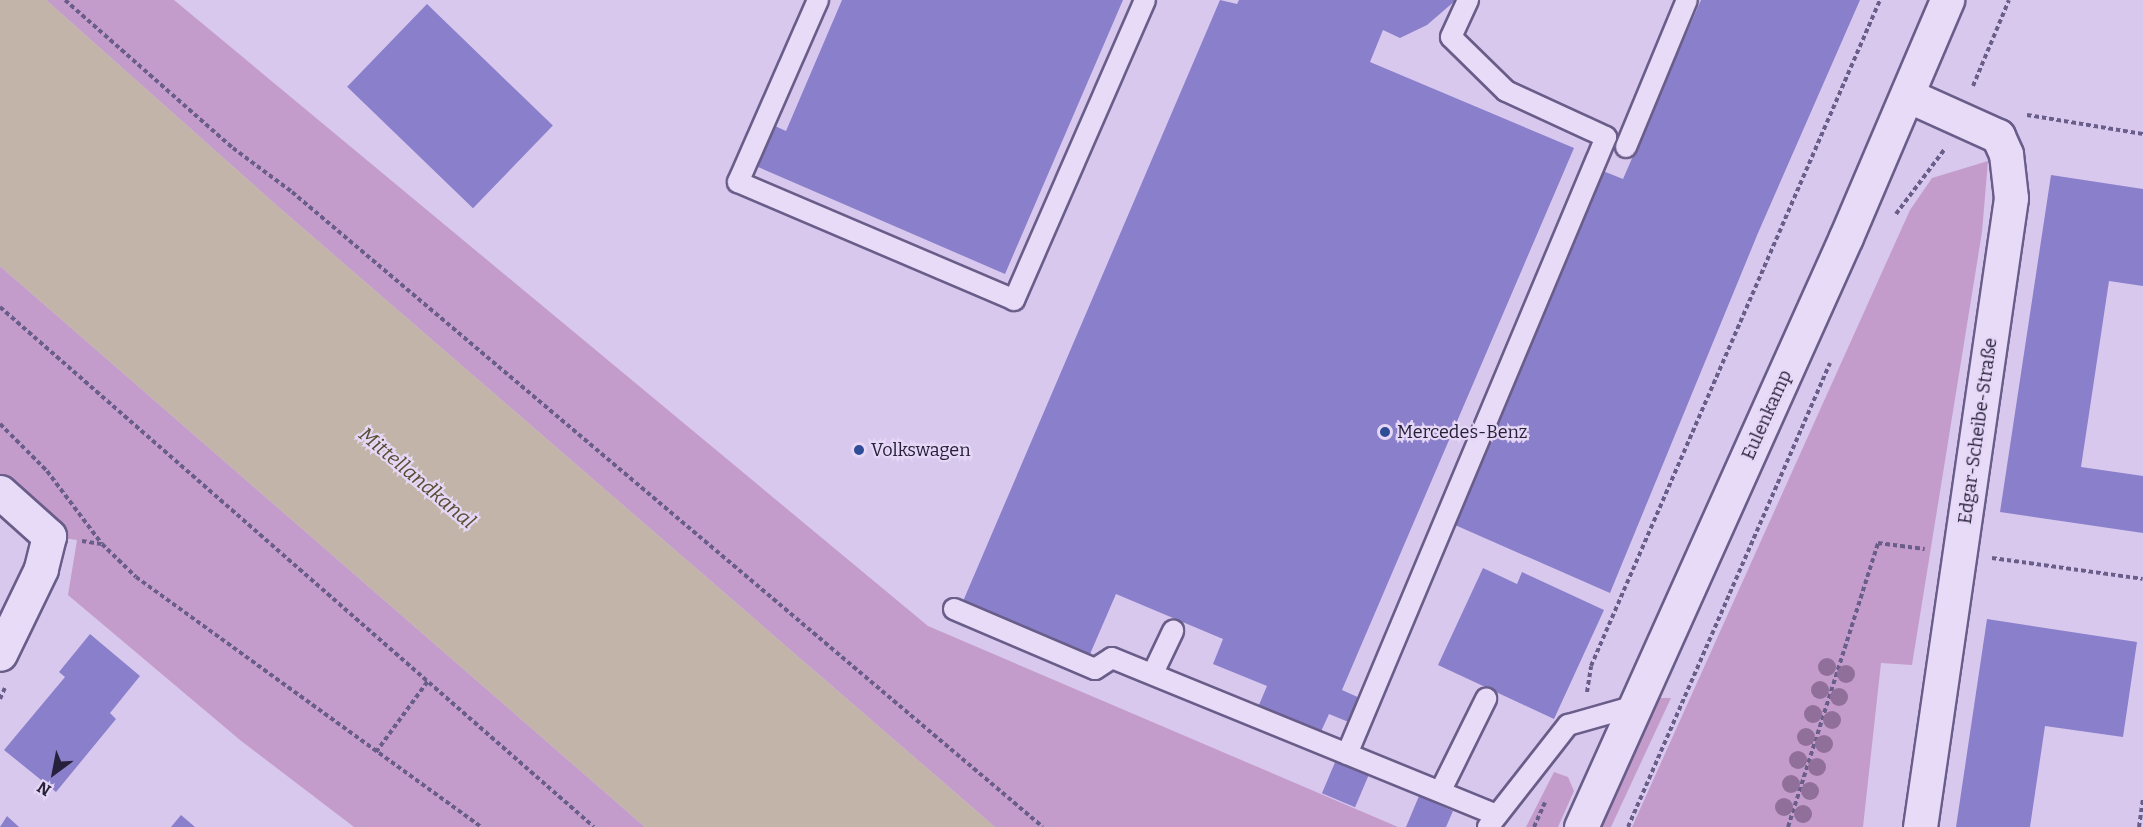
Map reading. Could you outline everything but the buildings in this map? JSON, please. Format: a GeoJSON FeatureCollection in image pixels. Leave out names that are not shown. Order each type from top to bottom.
{"type":"FeatureCollection","features":[{"type":"Feature","properties":{"kind":"street","name":"Eulenkamp"},"geometry":{"type":"LineString","coordinates":[[1581,827],[1638,705],[1947,0]]}},
{"type":"Feature","properties":{"kind":"street","name":"Edgar-Scheibe-Straße"},"geometry":{"type":"LineString","coordinates":[[1907,95],[1960,116],[1998,136],[2006,154],[2011,198],[1920,827]]}},
{"type":"Feature","properties":{"kind":"street"},"geometry":{"type":"LineString","coordinates":[[0,492],[48,536],[41,568],[0,654]]}},
{"type":"Feature","properties":{"kind":"lane"},"geometry":{"type":"LineString","coordinates":[[818,0],[738,182],[1014,300],[1145,0]]}},
{"type":"Feature","properties":{"kind":"lane"},"geometry":{"type":"LineString","coordinates":[[1347,754],[1606,137],[1506,91],[1459,45],[1452,37],[1468,0]]}},
{"type":"Feature","properties":{"kind":"lane"},"geometry":{"type":"LineString","coordinates":[[1626,147],[1687,0]]}},
{"type":"Feature","properties":{"kind":"lane"},"geometry":{"type":"LineString","coordinates":[[954,609],[1095,669],[1112,658],[1153,674],[1347,754],[1442,790],[1493,821],[1568,725],[1638,705]]}},
{"type":"Feature","properties":{"kind":"lane"},"geometry":{"type":"LineString","coordinates":[[1153,674],[1173,631]]}},
{"type":"Feature","properties":{"kind":"lane"},"geometry":{"type":"LineString","coordinates":[[1442,790],[1486,699]]}},
{"type":"Feature","properties":{"kind":"path"},"geometry":{"type":"LineString","coordinates":[[65,0],[233,148],[292,192],[1043,827]]}},
{"type":"Feature","properties":{"kind":"path"},"geometry":{"type":"LineString","coordinates":[[1582,720],[1591,666],[1880,0]]}},
{"type":"Feature","properties":{"kind":"path"},"geometry":{"type":"LineString","coordinates":[[1891,225],[1949,144],[2009,0]]}},
{"type":"Feature","properties":{"kind":"path"},"geometry":{"type":"LineString","coordinates":[[2027,115],[2143,134]]}},
{"type":"Feature","properties":{"kind":"path"},"geometry":{"type":"LineString","coordinates":[[0,307],[594,827]]}},
{"type":"Feature","properties":{"kind":"path"},"geometry":{"type":"LineString","coordinates":[[1629,827],[1630,820],[1834,355]]}},
{"type":"Feature","properties":{"kind":"path"},"geometry":{"type":"LineString","coordinates":[[0,424],[47,471],[102,544],[136,577],[481,827]]}},
{"type":"Feature","properties":{"kind":"path"},"geometry":{"type":"LineString","coordinates":[[1788,827],[1878,543],[2143,579]]}},
{"type":"Feature","properties":{"kind":"path"},"geometry":{"type":"LineString","coordinates":[[376,752],[428,681]]}},
{"type":"Feature","properties":{"kind":"path"},"geometry":{"type":"LineString","coordinates":[[2139,827],[2143,799]]}},
{"type":"Feature","properties":{"kind":"shaded area"},"geometry":{"type":"Polygon","coordinates":[[[46,0],[174,0],[928,626],[1398,827],[995,827],[275,204],[46,0]]]}},
{"type":"Feature","properties":{"kind":"shaded area"},"geometry":{"type":"Polygon","coordinates":[[[1988,161],[1982,232],[1912,665],[1881,663],[1863,827],[1632,827],[1910,210],[1932,178],[1988,161]]]}},
{"type":"Feature","properties":{"kind":"shaded area"},"geometry":{"type":"Polygon","coordinates":[[[0,266],[645,827],[354,827],[240,740],[68,595],[77,540],[49,536],[0,492],[0,266]]]}},
{"type":"Feature","properties":{"kind":"shaded area"},"geometry":{"type":"Polygon","coordinates":[[[1657,698],[1671,698],[1611,827],[1598,827],[1657,698]]]}},
{"type":"Feature","properties":{"kind":"shaded area"},"geometry":{"type":"Polygon","coordinates":[[[1554,772],[1568,777],[1574,791],[1558,827],[1526,827],[1554,772]]]}},
{"type":"Feature","properties":{"kind":"water","name":"Mittellandkanal"},"geometry":{"type":"Polygon","coordinates":[[[0,0],[46,0],[275,204],[995,827],[645,827],[0,266],[0,0]]]}},
{"type":"Feature","properties":{"kind":"place","name":"Mercedes-Benz"},"geometry":{"type":"Point","coordinates":[1385,432]}},
{"type":"Feature","properties":{"kind":"place","name":"Volkswagen"},"geometry":{"type":"Point","coordinates":[859,450]}}]}
